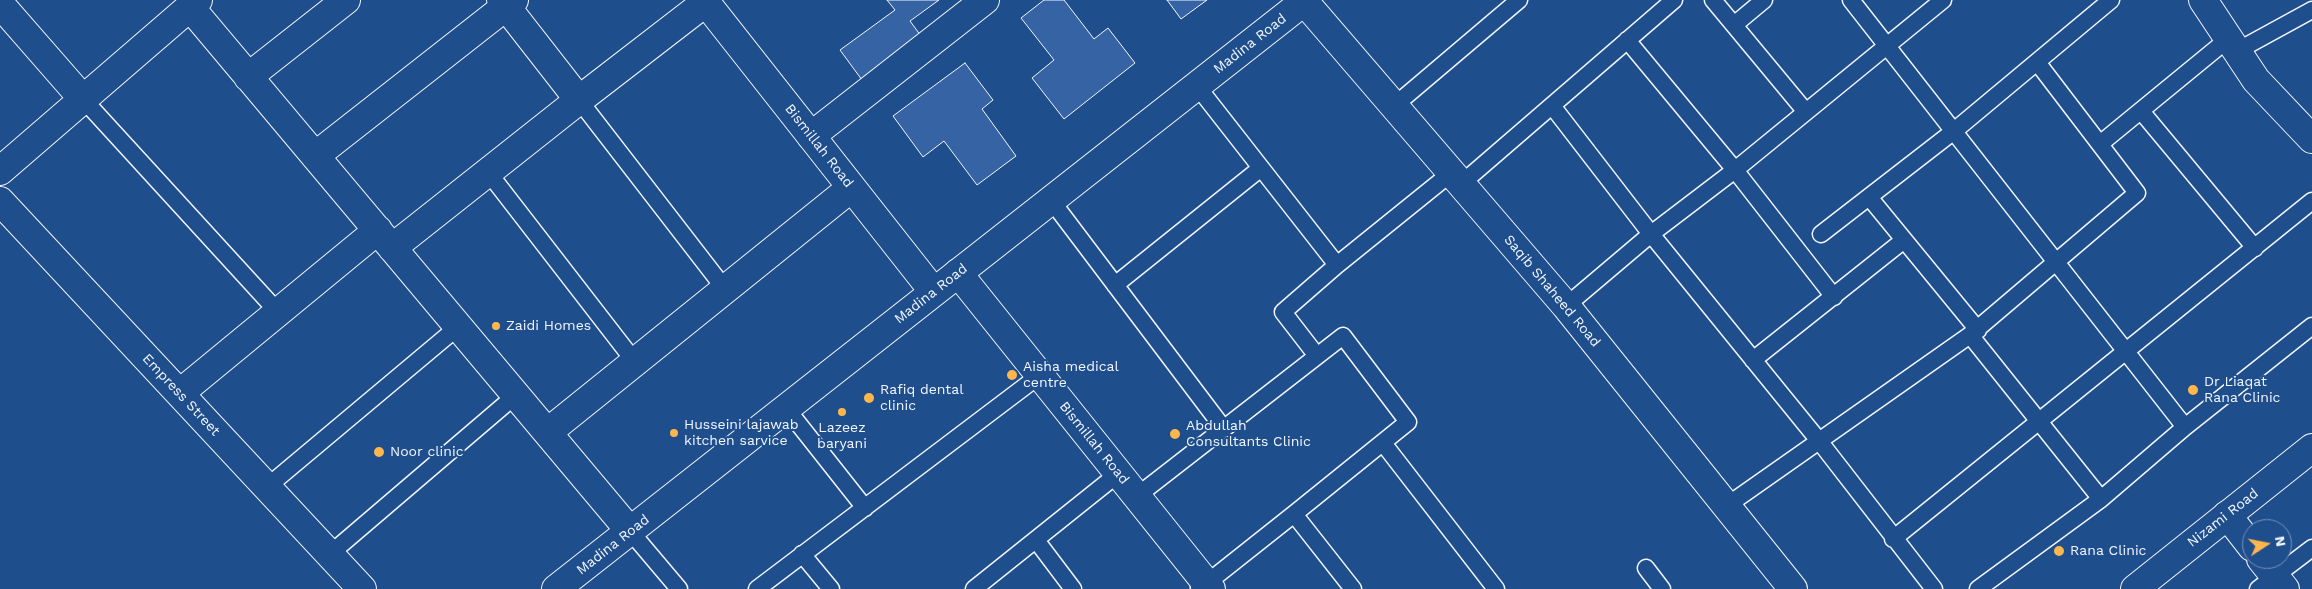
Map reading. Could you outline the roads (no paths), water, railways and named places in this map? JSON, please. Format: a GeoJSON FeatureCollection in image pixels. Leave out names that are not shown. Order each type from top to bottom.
{"type":"FeatureCollection","features":[{"type":"Feature","properties":{"kind":"street"},"geometry":{"type":"LineString","coordinates":[[248,77],[346,0]]}},
{"type":"Feature","properties":{"kind":"street"},"geometry":{"type":"LineString","coordinates":[[811,136],[985,0]]}},
{"type":"Feature","properties":{"kind":"street","name":"Saqib Shaheed Road"},"geometry":{"type":"LineString","coordinates":[[1305,0],[1566,306],[1725,508],[1792,589]]}},
{"type":"Feature","properties":{"kind":"street","name":"Madina Road"},"geometry":{"type":"LineString","coordinates":[[556,589],[1305,0]]}},
{"type":"Feature","properties":{"kind":"street"},"geometry":{"type":"LineString","coordinates":[[2203,0],[2256,80],[2312,139]]}},
{"type":"Feature","properties":{"kind":"street"},"geometry":{"type":"LineString","coordinates":[[180,393],[278,312],[488,172],[705,1]]}},
{"type":"Feature","properties":{"kind":"street","name":"Bismillah Road"},"geometry":{"type":"LineString","coordinates":[[705,1],[934,292]]}},
{"type":"Feature","properties":{"kind":"street"},"geometry":{"type":"LineString","coordinates":[[315,156],[507,2],[579,100]]}},
{"type":"Feature","properties":{"kind":"street"},"geometry":{"type":"LineString","coordinates":[[0,171],[194,3],[248,77],[630,531]]}},
{"type":"Feature","properties":{"kind":"street"},"geometry":{"type":"LineString","coordinates":[[0,4],[83,99]]}},
{"type":"Feature","properties":{"kind":"street"},"geometry":{"type":"LineString","coordinates":[[548,432],[851,188]]}},
{"type":"Feature","properties":{"kind":"street","name":"Empress Street"},"geometry":{"type":"LineString","coordinates":[[0,201],[362,589]]}},
{"type":"Feature","properties":{"kind":"street","name":"Bismillah Road"},"geometry":{"type":"LineString","coordinates":[[958,274],[1119,473],[1204,587]]}},
{"type":"Feature","properties":{"kind":"street","name":"Nizami Road"},"geometry":{"type":"LineString","coordinates":[[2135,589],[2312,448]]}},
{"type":"Feature","properties":{"kind":"street"},"geometry":{"type":"LineString","coordinates":[[2227,515],[2242,534]]}},
{"type":"Feature","properties":{"kind":"lane"},"geometry":{"type":"LineString","coordinates":[[1394,106],[1518,0]]}},
{"type":"Feature","properties":{"kind":"lane"},"geometry":{"type":"LineString","coordinates":[[1317,356],[1283,312],[1336,265],[1553,107],[1674,0]]}},
{"type":"Feature","properties":{"kind":"lane"},"geometry":{"type":"LineString","coordinates":[[1713,0],[1806,112]]}},
{"type":"Feature","properties":{"kind":"lane"},"geometry":{"type":"LineString","coordinates":[[1734,25],[1764,0]]}},
{"type":"Feature","properties":{"kind":"lane"},"geometry":{"type":"LineString","coordinates":[[1851,0],[2185,427]]}},
{"type":"Feature","properties":{"kind":"lane"},"geometry":{"type":"LineString","coordinates":[[1566,306],[1651,234],[1735,170],[1943,0]]}},
{"type":"Feature","properties":{"kind":"lane"},"geometry":{"type":"LineString","coordinates":[[1822,234],[1954,131],[2111,0]]}},
{"type":"Feature","properties":{"kind":"lane"},"geometry":{"type":"LineString","coordinates":[[2100,144],[2141,111],[2232,45],[2312,10]]}},
{"type":"Feature","properties":{"kind":"lane"},"geometry":{"type":"LineString","coordinates":[[1628,40],[1735,170],[1834,298]]}},
{"type":"Feature","properties":{"kind":"lane"},"geometry":{"type":"LineString","coordinates":[[1725,508],[1974,333],[2137,193],[2037,62]]}},
{"type":"Feature","properties":{"kind":"lane"},"geometry":{"type":"LineString","coordinates":[[1197,86],[1336,265]]}},
{"type":"Feature","properties":{"kind":"lane"},"geometry":{"type":"LineString","coordinates":[[83,99],[278,312]]}},
{"type":"Feature","properties":{"kind":"lane"},"geometry":{"type":"LineString","coordinates":[[579,100],[725,289]]}},
{"type":"Feature","properties":{"kind":"lane"},"geometry":{"type":"LineString","coordinates":[[1553,107],[1651,234],[1820,442],[1893,539],[1934,589]]}},
{"type":"Feature","properties":{"kind":"lane"},"geometry":{"type":"LineString","coordinates":[[2141,111],[2255,248]]}},
{"type":"Feature","properties":{"kind":"lane"},"geometry":{"type":"LineString","coordinates":[[1115,285],[1261,168]]}},
{"type":"Feature","properties":{"kind":"lane"},"geometry":{"type":"LineString","coordinates":[[488,172],[635,362]]}},
{"type":"Feature","properties":{"kind":"lane"},"geometry":{"type":"LineString","coordinates":[[1869,198],[1904,240],[2040,422],[2101,499]]}},
{"type":"Feature","properties":{"kind":"lane"},"geometry":{"type":"LineString","coordinates":[[1051,200],[1224,429]]}},
{"type":"Feature","properties":{"kind":"lane"},"geometry":{"type":"LineString","coordinates":[[1893,539],[2312,201]]}},
{"type":"Feature","properties":{"kind":"lane"},"geometry":{"type":"LineString","coordinates":[[1753,360],[1834,298],[1904,240]]}},
{"type":"Feature","properties":{"kind":"lane"},"geometry":{"type":"LineString","coordinates":[[267,487],[459,326]]}},
{"type":"Feature","properties":{"kind":"lane"},"geometry":{"type":"LineString","coordinates":[[1978,589],[2101,499],[2185,427],[2312,326]]}},
{"type":"Feature","properties":{"kind":"lane"},"geometry":{"type":"LineString","coordinates":[[1137,496],[1343,336],[1408,422],[1204,587]]}},
{"type":"Feature","properties":{"kind":"lane"},"geometry":{"type":"LineString","coordinates":[[756,589],[1040,375]]}},
{"type":"Feature","properties":{"kind":"lane"},"geometry":{"type":"LineString","coordinates":[[330,554],[516,395]]}},
{"type":"Feature","properties":{"kind":"lane"},"geometry":{"type":"LineString","coordinates":[[786,408],[865,508]]}},
{"type":"Feature","properties":{"kind":"lane"},"geometry":{"type":"LineString","coordinates":[[1383,443],[1496,589]]}},
{"type":"Feature","properties":{"kind":"lane"},"geometry":{"type":"LineString","coordinates":[[974,589],[1119,473]]}},
{"type":"Feature","properties":{"kind":"lane"},"geometry":{"type":"LineString","coordinates":[[1294,514],[1353,589]]}},
{"type":"Feature","properties":{"kind":"lane"},"geometry":{"type":"LineString","coordinates":[[630,531],[679,589]]}},
{"type":"Feature","properties":{"kind":"lane"},"geometry":{"type":"LineString","coordinates":[[1036,540],[1073,589]]}},
{"type":"Feature","properties":{"kind":"lane"},"geometry":{"type":"LineString","coordinates":[[2270,578],[2312,548]]}},
{"type":"Feature","properties":{"kind":"lane"},"geometry":{"type":"LineString","coordinates":[[802,554],[831,589]]}},
{"type":"Feature","properties":{"kind":"lane"},"geometry":{"type":"LineString","coordinates":[[1646,568],[1662,589]]}},
{"type":"Feature","properties":{"kind":"place","name":"Zaidi Homes"},"geometry":{"type":"Point","coordinates":[496,326]}},
{"type":"Feature","properties":{"kind":"place","name":"Aisha medical centre"},"geometry":{"type":"Point","coordinates":[1012,375]}},
{"type":"Feature","properties":{"kind":"place","name":"Dr Liaqat Rana Clinic"},"geometry":{"type":"Point","coordinates":[2193,390]}},
{"type":"Feature","properties":{"kind":"place","name":"Rafiq dental clinic"},"geometry":{"type":"Point","coordinates":[869,398]}},
{"type":"Feature","properties":{"kind":"place","name":"Lazeez baryani"},"geometry":{"type":"Point","coordinates":[842,412]}},
{"type":"Feature","properties":{"kind":"place","name":"Husseini lajawab kitchen sarvice"},"geometry":{"type":"Point","coordinates":[674,433]}},
{"type":"Feature","properties":{"kind":"place","name":"Abdullah Consultants Clinic"},"geometry":{"type":"Point","coordinates":[1175,434]}},
{"type":"Feature","properties":{"kind":"place","name":"Noor clinic"},"geometry":{"type":"Point","coordinates":[379,452]}},
{"type":"Feature","properties":{"kind":"place","name":"Rana Clinic"},"geometry":{"type":"Point","coordinates":[2059,551]}}]}
